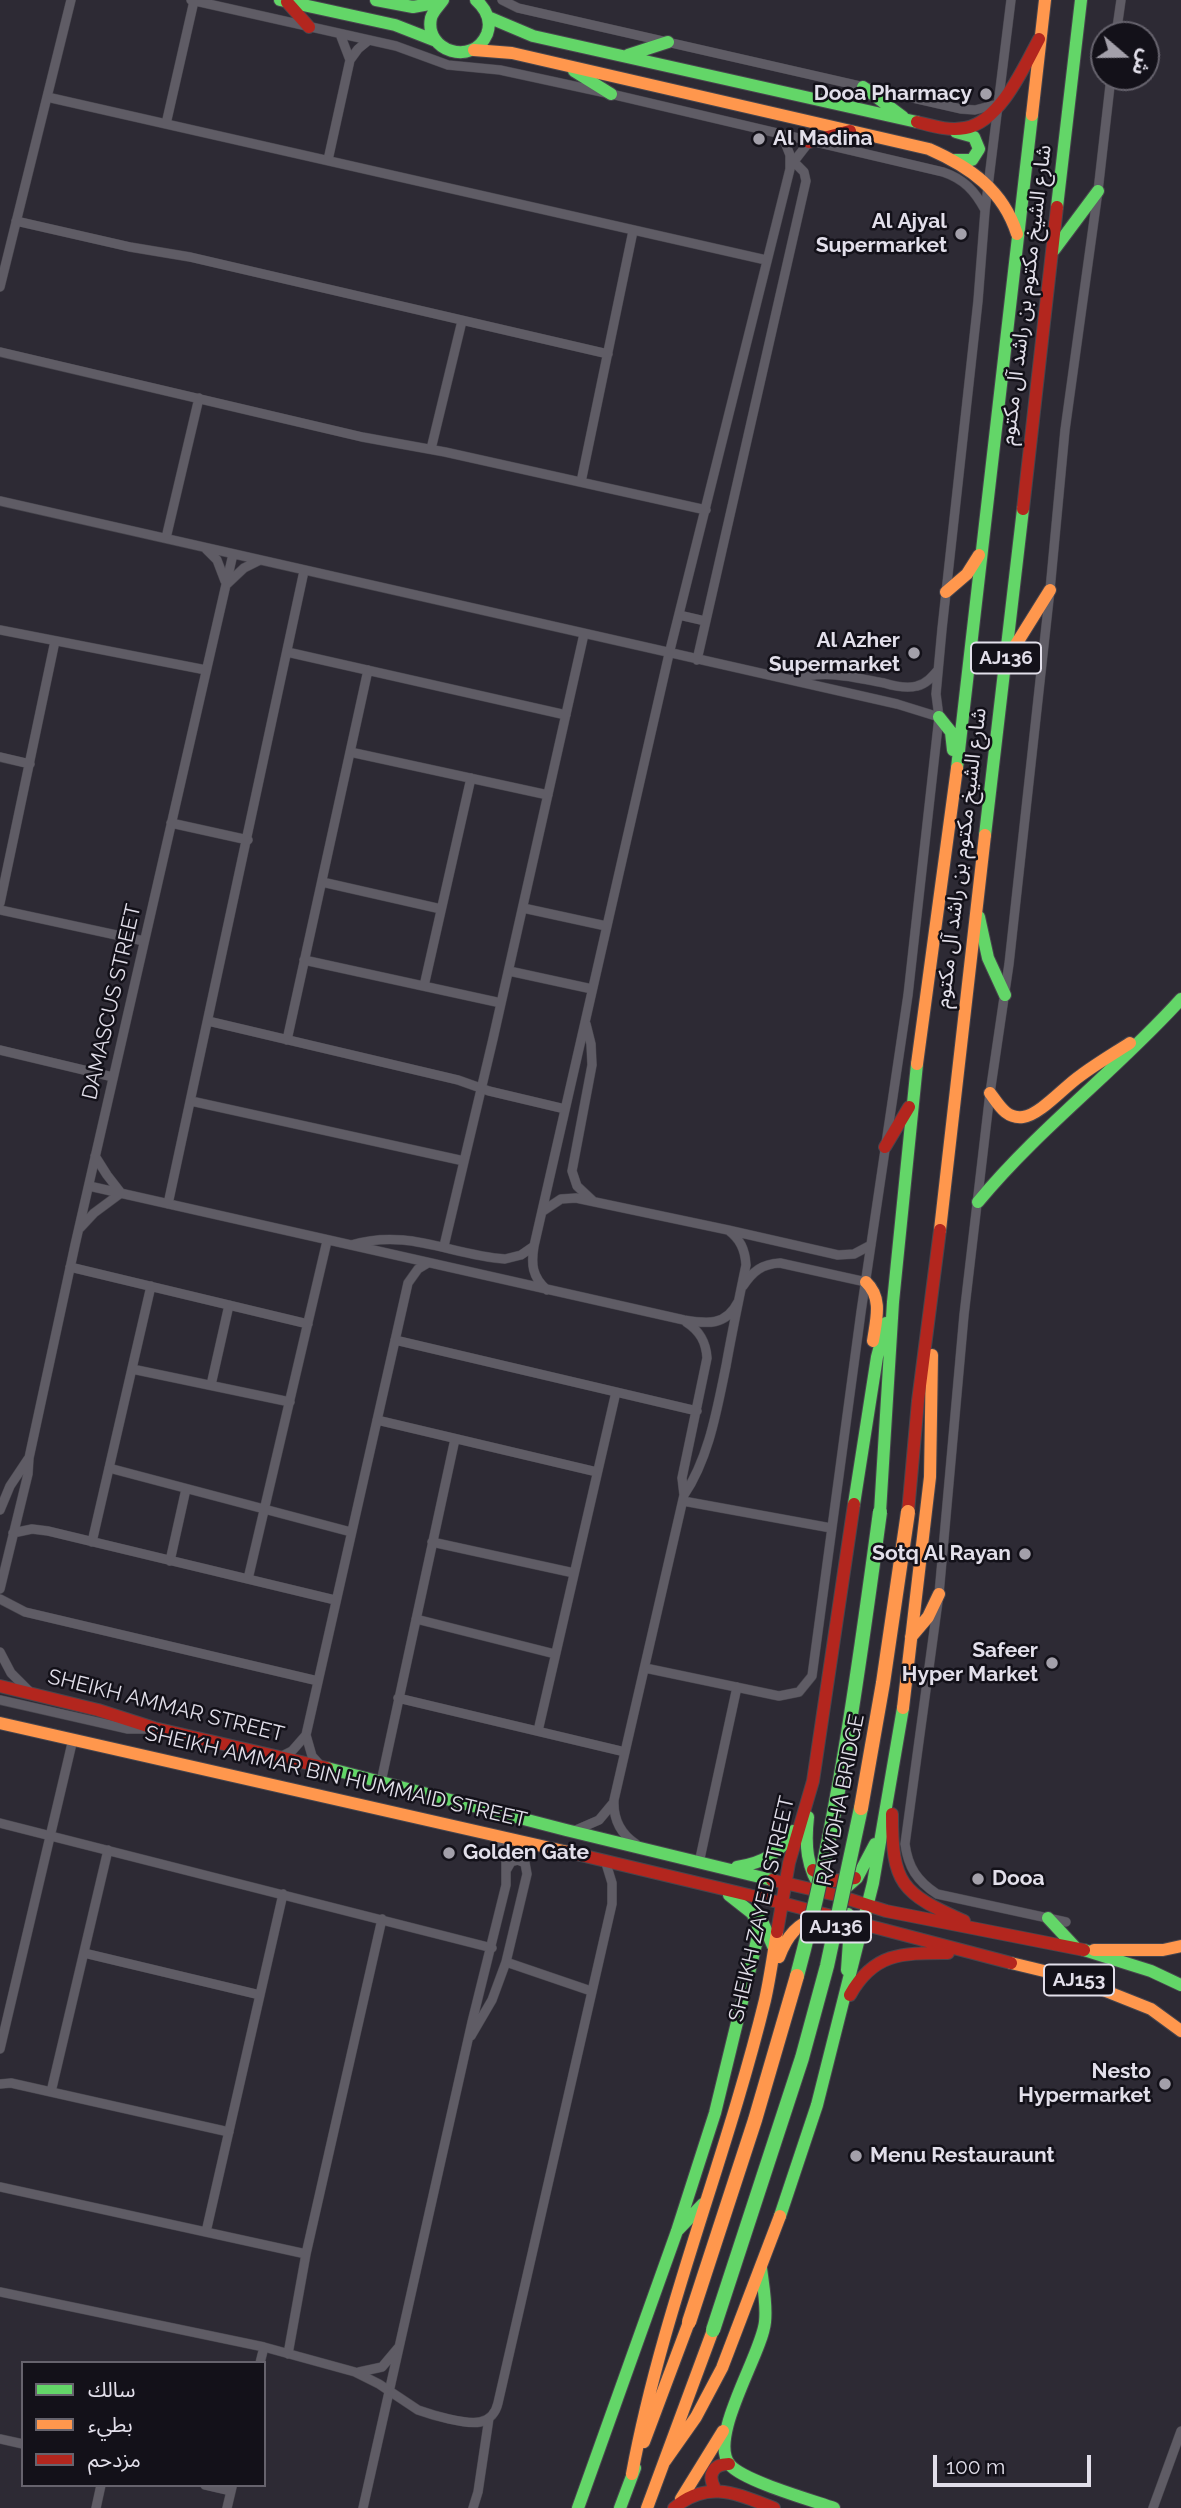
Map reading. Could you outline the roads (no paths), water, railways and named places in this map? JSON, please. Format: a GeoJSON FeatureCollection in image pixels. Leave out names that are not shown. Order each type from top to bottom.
{"type":"FeatureCollection","features":[{"type":"Feature","properties":{"kind":"main road"},"geometry":{"type":"LineString","coordinates":[[376,0],[413,6],[442,1]]}},
{"type":"Feature","properties":{"kind":"main road","name":"شارع الشيخ مكتوم بن راشد آل مكتوم"},"geometry":{"type":"LineString","coordinates":[[880,1512],[893,1302],[912,1103],[956,782],[1045,0]]}},
{"type":"Feature","properties":{"kind":"main road","name":"شارع الشيخ مكتوم بن راشد آل مكتوم"},"geometry":{"type":"LineString","coordinates":[[908,1512],[918,1401],[1082,0]]}},
{"type":"Feature","properties":{"kind":"main road"},"geometry":{"type":"LineString","coordinates":[[283,1],[394,26],[436,41]]}},
{"type":"Feature","properties":{"kind":"main road"},"geometry":{"type":"LineString","coordinates":[[283,1],[309,27]]}},
{"type":"Feature","properties":{"kind":"main road"},"geometry":{"type":"LineString","coordinates":[[442,1],[435,9],[430,25],[441,48],[457,54],[474,50],[512,52],[916,145],[955,160],[988,184],[1008,209],[1018,242]]}},
{"type":"Feature","properties":{"kind":"main road"},"geometry":{"type":"LineString","coordinates":[[474,50],[488,32],[488,17],[478,1]]}},
{"type":"Feature","properties":{"kind":"main road"},"geometry":{"type":"LineString","coordinates":[[488,17],[533,36],[627,55],[946,129],[970,135],[978,141],[976,156],[966,161],[955,160]]}},
{"type":"Feature","properties":{"kind":"main road"},"geometry":{"type":"LineString","coordinates":[[946,129],[966,128],[985,120],[998,104],[1042,32]]}},
{"type":"Feature","properties":{"kind":"main road"},"geometry":{"type":"LineString","coordinates":[[627,55],[668,43]]}},
{"type":"Feature","properties":{"kind":"main road"},"geometry":{"type":"LineString","coordinates":[[565,65],[611,94]]}},
{"type":"Feature","properties":{"kind":"main road"},"geometry":{"type":"LineString","coordinates":[[863,87],[906,120]]}},
{"type":"Feature","properties":{"kind":"main road"},"geometry":{"type":"LineString","coordinates":[[809,142],[852,131]]}},
{"type":"Feature","properties":{"kind":"main road"},"geometry":{"type":"LineString","coordinates":[[1051,258],[1062,236],[1098,191]]}},
{"type":"Feature","properties":{"kind":"main road"},"geometry":{"type":"LineString","coordinates":[[946,592],[967,574],[981,550]]}},
{"type":"Feature","properties":{"kind":"main road"},"geometry":{"type":"LineString","coordinates":[[1006,662],[1018,639],[1040,611],[1050,590]]}},
{"type":"Feature","properties":{"kind":"main road"},"geometry":{"type":"LineString","coordinates":[[939,717],[951,732],[956,782]]}},
{"type":"Feature","properties":{"kind":"main road"},"geometry":{"type":"LineString","coordinates":[[976,901],[988,958],[1005,995]]}},
{"type":"Feature","properties":{"kind":"main road"},"geometry":{"type":"LineString","coordinates":[[990,1093],[1003,1111],[1012,1116],[1033,1114],[1078,1077],[1158,1022],[1181,999]]}},
{"type":"Feature","properties":{"kind":"main road"},"geometry":{"type":"LineString","coordinates":[[978,1202],[1001,1174],[1152,1031],[1158,1022]]}},
{"type":"Feature","properties":{"kind":"main road"},"geometry":{"type":"LineString","coordinates":[[885,1147],[912,1103]]}},
{"type":"Feature","properties":{"kind":"main road"},"geometry":{"type":"LineString","coordinates":[[856,1489],[877,1308],[877,1295],[873,1287],[866,1282]]}},
{"type":"Feature","properties":{"kind":"main road","name":"SHEIKH ZAYED STREET"},"geometry":{"type":"LineString","coordinates":[[632,2474],[648,2395],[765,1999],[794,1841],[813,1781],[877,1357],[893,1302]]}},
{"type":"Feature","properties":{"kind":"main road"},"geometry":{"type":"LineString","coordinates":[[847,1940],[877,1865],[904,1703],[930,1477],[930,1315]]}},
{"type":"Feature","properties":{"kind":"main road","name":"RAWDHA BRIDGE"},"geometry":{"type":"LineString","coordinates":[[632,2474],[689,2322],[762,2103],[812,1915],[842,1773],[880,1512]]}},
{"type":"Feature","properties":{"kind":"main road","name":"RAWDHA BRIDGE"},"geometry":{"type":"LineString","coordinates":[[665,2461],[788,2109],[838,1919],[864,1799],[887,1668],[908,1512]]}},
{"type":"Feature","properties":{"kind":"main road"},"geometry":{"type":"LineString","coordinates":[[911,1637],[928,1617],[939,1594]]}},
{"type":"Feature","properties":{"kind":"main road","name":"SHEIKH AMMAR STREET"},"geometry":{"type":"LineString","coordinates":[[0,1686],[98,1710],[154,1728],[321,1767]]}},
{"type":"Feature","properties":{"kind":"main road","name":"SHEIKH AMMAR BIN HUMMAID STREET"},"geometry":{"type":"LineString","coordinates":[[4,1727],[72,1739],[605,1860],[782,1903],[824,1916],[886,1911],[1080,1949],[1151,1971],[1181,1985]]}},
{"type":"Feature","properties":{"kind":"main road"},"geometry":{"type":"LineString","coordinates":[[723,1868],[751,1866],[772,1857],[785,1846],[796,1821],[819,1739]]}},
{"type":"Feature","properties":{"kind":"main road","name":"SHEIKH AMMAR BIN HUMMAID STREET"},"geometry":{"type":"LineString","coordinates":[[321,1767],[830,1895],[859,1915],[967,1952],[1073,1978],[1126,1997],[1151,2009],[1181,2031]]}},
{"type":"Feature","properties":{"kind":"main road"},"geometry":{"type":"LineString","coordinates":[[893,1768],[891,1849],[895,1871],[917,1898],[981,1928]]}},
{"type":"Feature","properties":{"kind":"main road"},"geometry":{"type":"LineString","coordinates":[[813,1781],[807,1833],[810,1867],[814,1878],[830,1895],[859,1915]]}},
{"type":"Feature","properties":{"kind":"main road"},"geometry":{"type":"LineString","coordinates":[[801,1908],[830,1895],[857,1878],[882,1827]]}},
{"type":"Feature","properties":{"kind":"main road"},"geometry":{"type":"LineString","coordinates":[[810,1867],[822,1878],[834,1882],[857,1878]]}},
{"type":"Feature","properties":{"kind":"main road"},"geometry":{"type":"LineString","coordinates":[[720,1888],[760,1915],[768,1928],[774,1951]]}},
{"type":"Feature","properties":{"kind":"main road"},"geometry":{"type":"LineString","coordinates":[[578,2508],[677,2231],[715,2113],[758,1936],[758,1925],[753,1914],[737,1900]]}},
{"type":"Feature","properties":{"kind":"main road"},"geometry":{"type":"LineString","coordinates":[[647,2508],[665,2461],[696,2417],[712,2387],[761,2269],[804,2146],[841,2017],[859,1915]]}},
{"type":"Feature","properties":{"kind":"main road"},"geometry":{"type":"LineString","coordinates":[[765,1999],[785,1941],[798,1924],[824,1916],[840,1923],[846,1930],[849,1978]]}},
{"type":"Feature","properties":{"kind":"main road"},"geometry":{"type":"LineString","coordinates":[[1048,1918],[1080,1949],[1148,1951],[1181,1946]]}},
{"type":"Feature","properties":{"kind":"main road"},"geometry":{"type":"LineString","coordinates":[[841,2017],[859,1979],[879,1961],[906,1953],[967,1952]]}},
{"type":"Feature","properties":{"kind":"main road"},"geometry":{"type":"LineString","coordinates":[[677,2231],[706,2200]]}},
{"type":"Feature","properties":{"kind":"main road"},"geometry":{"type":"LineString","coordinates":[[676,2505],[727,2425],[765,2324],[761,2269]]}},
{"type":"Feature","properties":{"kind":"main road"},"geometry":{"type":"LineString","coordinates":[[727,2425],[724,2445],[729,2464]]}},
{"type":"Feature","properties":{"kind":"main road"},"geometry":{"type":"LineString","coordinates":[[715,2489],[710,2481],[712,2471],[719,2464],[729,2464],[746,2475],[834,2508]]}},
{"type":"Feature","properties":{"kind":"main road"},"geometry":{"type":"LineString","coordinates":[[620,2508],[632,2474]]}},
{"type":"Feature","properties":{"kind":"main road"},"geometry":{"type":"LineString","coordinates":[[676,2505],[696,2493],[715,2489],[774,2508]]}},
{"type":"Feature","properties":{"kind":"street"},"geometry":{"type":"LineString","coordinates":[[0,287],[71,0]]}},
{"type":"Feature","properties":{"kind":"street"},"geometry":{"type":"LineString","coordinates":[[166,124],[193,0],[369,40],[408,50],[448,65],[500,70],[611,94],[951,174],[971,188],[985,211]]}},
{"type":"Feature","properties":{"kind":"street"},"geometry":{"type":"LineString","coordinates":[[502,0],[518,8],[961,109],[975,110],[998,104]]}},
{"type":"Feature","properties":{"kind":"street"},"geometry":{"type":"LineString","coordinates":[[645,1668],[779,1696],[799,1692],[812,1676],[908,995],[939,717],[936,694],[938,670],[978,301],[985,211],[1011,0]]}},
{"type":"Feature","properties":{"kind":"street"},"geometry":{"type":"LineString","coordinates":[[1118,21],[1121,0]]}},
{"type":"Feature","properties":{"kind":"street"},"geometry":{"type":"LineString","coordinates":[[340,34],[350,60]]}},
{"type":"Feature","properties":{"kind":"street"},"geometry":{"type":"LineString","coordinates":[[328,160],[350,60],[358,48],[369,40]]}},
{"type":"Feature","properties":{"kind":"street"},"geometry":{"type":"LineString","coordinates":[[1066,1922],[937,1894],[923,1885],[913,1873],[905,1844],[939,1594],[964,1315],[990,1093],[1005,995],[1065,430],[1109,91]]}},
{"type":"Feature","properties":{"kind":"street"},"geometry":{"type":"LineString","coordinates":[[47,97],[766,260]]}},
{"type":"Feature","properties":{"kind":"street"},"geometry":{"type":"LineString","coordinates":[[697,660],[805,186],[804,172],[792,165],[782,135]]}},
{"type":"Feature","properties":{"kind":"street"},"geometry":{"type":"LineString","coordinates":[[547,1290],[533,1269],[534,1246],[577,1051],[586,1024],[669,654],[766,260],[792,165],[809,142]]}},
{"type":"Feature","properties":{"kind":"street"},"geometry":{"type":"LineString","coordinates":[[16,221],[130,247],[199,259],[608,354]]}},
{"type":"Feature","properties":{"kind":"street"},"geometry":{"type":"LineString","coordinates":[[581,482],[634,231]]}},
{"type":"Feature","properties":{"kind":"street"},"geometry":{"type":"LineString","coordinates":[[431,449],[462,321]]}},
{"type":"Feature","properties":{"kind":"street"},"geometry":{"type":"LineString","coordinates":[[0,352],[362,437],[431,449],[706,510]]}},
{"type":"Feature","properties":{"kind":"street"},"geometry":{"type":"LineString","coordinates":[[166,538],[199,398]]}},
{"type":"Feature","properties":{"kind":"street"},"geometry":{"type":"LineString","coordinates":[[0,501],[897,704],[939,717]]}},
{"type":"Feature","properties":{"kind":"street"},"geometry":{"type":"LineString","coordinates":[[204,547],[217,560],[225,585],[244,568],[260,560]]}},
{"type":"Feature","properties":{"kind":"street","name":"DAMASCUS STREET"},"geometry":{"type":"LineString","coordinates":[[0,1589],[28,1475],[29,1458],[70,1267],[233,554]]}},
{"type":"Feature","properties":{"kind":"street"},"geometry":{"type":"LineString","coordinates":[[169,1204],[304,570]]}},
{"type":"Feature","properties":{"kind":"street"},"geometry":{"type":"LineString","coordinates":[[679,615],[705,621]]}},
{"type":"Feature","properties":{"kind":"street"},"geometry":{"type":"LineString","coordinates":[[0,630],[206,670]]}},
{"type":"Feature","properties":{"kind":"street"},"geometry":{"type":"LineString","coordinates":[[444,1246],[584,634]]}},
{"type":"Feature","properties":{"kind":"street"},"geometry":{"type":"LineString","coordinates":[[0,904],[55,641]]}},
{"type":"Feature","properties":{"kind":"street"},"geometry":{"type":"LineString","coordinates":[[287,652],[566,715]]}},
{"type":"Feature","properties":{"kind":"street"},"geometry":{"type":"LineString","coordinates":[[287,1040],[368,670]]}},
{"type":"Feature","properties":{"kind":"street"},"geometry":{"type":"LineString","coordinates":[[790,681],[810,674],[832,674],[912,687],[925,683],[938,670]]}},
{"type":"Feature","properties":{"kind":"street"},"geometry":{"type":"LineString","coordinates":[[350,752],[548,794]]}},
{"type":"Feature","properties":{"kind":"street"},"geometry":{"type":"LineString","coordinates":[[0,757],[30,764]]}},
{"type":"Feature","properties":{"kind":"street"},"geometry":{"type":"LineString","coordinates":[[424,986],[471,778]]}},
{"type":"Feature","properties":{"kind":"street"},"geometry":{"type":"LineString","coordinates":[[171,823],[248,840]]}},
{"type":"Feature","properties":{"kind":"street"},"geometry":{"type":"LineString","coordinates":[[322,881],[441,909]]}},
{"type":"Feature","properties":{"kind":"street"},"geometry":{"type":"LineString","coordinates":[[523,908],[606,926]]}},
{"type":"Feature","properties":{"kind":"street"},"geometry":{"type":"LineString","coordinates":[[0,910],[144,941]]}},
{"type":"Feature","properties":{"kind":"street"},"geometry":{"type":"LineString","coordinates":[[304,960],[501,1003]]}},
{"type":"Feature","properties":{"kind":"street"},"geometry":{"type":"LineString","coordinates":[[509,971],[592,989]]}},
{"type":"Feature","properties":{"kind":"street"},"geometry":{"type":"LineString","coordinates":[[208,1021],[565,1109]]}},
{"type":"Feature","properties":{"kind":"street"},"geometry":{"type":"LineString","coordinates":[[586,1024],[592,1065],[572,1171],[582,1193],[596,1202]]}},
{"type":"Feature","properties":{"kind":"street"},"geometry":{"type":"LineString","coordinates":[[0,1051],[113,1077]]}},
{"type":"Feature","properties":{"kind":"street"},"geometry":{"type":"LineString","coordinates":[[191,1101],[464,1161]]}},
{"type":"Feature","properties":{"kind":"street"},"geometry":{"type":"LineString","coordinates":[[95,1156],[121,1193]]}},
{"type":"Feature","properties":{"kind":"street"},"geometry":{"type":"LineString","coordinates":[[89,1186],[706,1324],[722,1321],[738,1302]]}},
{"type":"Feature","properties":{"kind":"street"},"geometry":{"type":"LineString","coordinates":[[79,1229],[94,1213],[121,1193]]}},
{"type":"Feature","properties":{"kind":"street"},"geometry":{"type":"LineString","coordinates":[[543,1211],[548,1205],[561,1199],[596,1202],[838,1255],[854,1255],[871,1245]]}},
{"type":"Feature","properties":{"kind":"street"},"geometry":{"type":"LineString","coordinates":[[644,1848],[630,1840],[621,1830],[616,1818],[614,1800],[684,1498],[694,1478],[714,1419],[741,1287],[746,1256],[740,1241],[728,1230]]}},
{"type":"Feature","properties":{"kind":"street"},"geometry":{"type":"LineString","coordinates":[[350,1246],[389,1238],[416,1240],[505,1259],[521,1255],[534,1246]]}},
{"type":"Feature","properties":{"kind":"street"},"geometry":{"type":"LineString","coordinates":[[248,1579],[327,1241]]}},
{"type":"Feature","properties":{"kind":"street"},"geometry":{"type":"LineString","coordinates":[[321,1767],[312,1756],[306,1735],[408,1283],[407,1269],[399,1256]]}},
{"type":"Feature","properties":{"kind":"street"},"geometry":{"type":"LineString","coordinates":[[408,1283],[418,1269],[428,1263]]}},
{"type":"Feature","properties":{"kind":"street"},"geometry":{"type":"LineString","coordinates":[[741,1287],[754,1271],[771,1264],[866,1282]]}},
{"type":"Feature","properties":{"kind":"street"},"geometry":{"type":"LineString","coordinates":[[70,1267],[308,1324]]}},
{"type":"Feature","properties":{"kind":"street"},"geometry":{"type":"LineString","coordinates":[[92,1542],[151,1286]]}},
{"type":"Feature","properties":{"kind":"street"},"geometry":{"type":"LineString","coordinates":[[211,1385],[229,1305]]}},
{"type":"Feature","properties":{"kind":"street"},"geometry":{"type":"LineString","coordinates":[[684,1320],[698,1332],[706,1349],[706,1368],[682,1473],[684,1498]]}},
{"type":"Feature","properties":{"kind":"street"},"geometry":{"type":"LineString","coordinates":[[395,1340],[697,1411]]}},
{"type":"Feature","properties":{"kind":"street"},"geometry":{"type":"LineString","coordinates":[[132,1369],[290,1402]]}},
{"type":"Feature","properties":{"kind":"street"},"geometry":{"type":"LineString","coordinates":[[538,1731],[616,1392]]}},
{"type":"Feature","properties":{"kind":"street"},"geometry":{"type":"LineString","coordinates":[[377,1420],[597,1472]]}},
{"type":"Feature","properties":{"kind":"street"},"geometry":{"type":"LineString","coordinates":[[381,1782],[455,1438]]}},
{"type":"Feature","properties":{"kind":"street","name":"DAMASCUS STREET"},"geometry":{"type":"LineString","coordinates":[[0,1510],[10,1486],[29,1458]]}},
{"type":"Feature","properties":{"kind":"street"},"geometry":{"type":"LineString","coordinates":[[109,1468],[351,1532]]}},
{"type":"Feature","properties":{"kind":"street"},"geometry":{"type":"LineString","coordinates":[[170,1561],[186,1489]]}},
{"type":"Feature","properties":{"kind":"street"},"geometry":{"type":"LineString","coordinates":[[684,1498],[831,1528]]}},
{"type":"Feature","properties":{"kind":"street"},"geometry":{"type":"LineString","coordinates":[[13,1534],[40,1530],[335,1600]]}},
{"type":"Feature","properties":{"kind":"street"},"geometry":{"type":"LineString","coordinates":[[432,1542],[574,1573]]}},
{"type":"Feature","properties":{"kind":"street"},"geometry":{"type":"LineString","coordinates":[[0,1599],[25,1612],[318,1681]]}},
{"type":"Feature","properties":{"kind":"street"},"geometry":{"type":"LineString","coordinates":[[416,1619],[555,1654]]}},
{"type":"Feature","properties":{"kind":"street"},"geometry":{"type":"LineString","coordinates":[[0,1652],[11,1673],[33,1694]]}},
{"type":"Feature","properties":{"kind":"street"},"geometry":{"type":"LineString","coordinates":[[699,1863],[737,1688]]}},
{"type":"Feature","properties":{"kind":"street"},"geometry":{"type":"LineString","coordinates":[[398,1698],[625,1752]]}},
{"type":"Feature","properties":{"kind":"street"},"geometry":{"type":"LineString","coordinates":[[0,1700],[128,1728],[154,1728]]}},
{"type":"Feature","properties":{"kind":"street"},"geometry":{"type":"LineString","coordinates":[[278,1758],[292,1751],[306,1735]]}},
{"type":"Feature","properties":{"kind":"street"},"geometry":{"type":"LineString","coordinates":[[0,2049],[72,1739]]}},
{"type":"Feature","properties":{"kind":"street"},"geometry":{"type":"LineString","coordinates":[[566,1830],[583,1828],[598,1821],[614,1800]]}},
{"type":"Feature","properties":{"kind":"street"},"geometry":{"type":"LineString","coordinates":[[0,1823],[492,1948]]}},
{"type":"Feature","properties":{"kind":"street"},"geometry":{"type":"LineString","coordinates":[[492,1834],[504,1854],[507,1869]]}},
{"type":"Feature","properties":{"kind":"street"},"geometry":{"type":"LineString","coordinates":[[51,2092],[108,1850]]}},
{"type":"Feature","properties":{"kind":"street"},"geometry":{"type":"LineString","coordinates":[[363,2508],[470,2038],[492,1948],[507,1869],[511,1862],[519,1860],[525,1863],[528,1870],[506,1962],[492,2000],[470,2038]]}},
{"type":"Feature","properties":{"kind":"street"},"geometry":{"type":"LineString","coordinates":[[473,2508],[478,2492],[489,2418],[498,2403],[612,1904],[612,1883],[605,1860]]}},
{"type":"Feature","properties":{"kind":"street"},"geometry":{"type":"LineString","coordinates":[[206,2232],[283,1894]]}},
{"type":"Feature","properties":{"kind":"street"},"geometry":{"type":"LineString","coordinates":[[288,2354],[306,2254],[382,1919]]}},
{"type":"Feature","properties":{"kind":"street"},"geometry":{"type":"LineString","coordinates":[[84,1953],[260,1995]]}},
{"type":"Feature","properties":{"kind":"street"},"geometry":{"type":"LineString","coordinates":[[506,1962],[592,1991]]}},
{"type":"Feature","properties":{"kind":"street"},"geometry":{"type":"LineString","coordinates":[[0,2084],[11,2083],[229,2132]]}},
{"type":"Feature","properties":{"kind":"street"},"geometry":{"type":"LineString","coordinates":[[0,2187],[306,2254]]}},
{"type":"Feature","properties":{"kind":"street"},"geometry":{"type":"LineString","coordinates":[[0,2292],[264,2347],[355,2372],[390,2390],[418,2410],[477,2423],[489,2418]]}},
{"type":"Feature","properties":{"kind":"street"},"geometry":{"type":"LineString","coordinates":[[355,2372],[374,2371],[382,2367],[401,2344]]}},
{"type":"Feature","properties":{"kind":"street"},"geometry":{"type":"LineString","coordinates":[[260,2361],[264,2347]]}},
{"type":"Feature","properties":{"kind":"street"},"geometry":{"type":"LineString","coordinates":[[1153,2508],[1181,2431]]}},
{"type":"Feature","properties":{"kind":"street"},"geometry":{"type":"LineString","coordinates":[[0,2439],[21,2444]]}},
{"type":"Feature","properties":{"kind":"street"},"geometry":{"type":"LineString","coordinates":[[96,2508],[101,2487]]}},
{"type":"Feature","properties":{"kind":"street"},"geometry":{"type":"LineString","coordinates":[[227,2508],[232,2488]]}},
{"type":"Feature","properties":{"kind":"place","name":"Dooa Pharmacy"},"geometry":{"type":"Point","coordinates":[986,94]}},
{"type":"Feature","properties":{"kind":"place","name":"Al Madina"},"geometry":{"type":"Point","coordinates":[759,139]}},
{"type":"Feature","properties":{"kind":"place","name":"Al Ajyal Supermarket"},"geometry":{"type":"Point","coordinates":[961,234]}},
{"type":"Feature","properties":{"kind":"place","name":"Al Azher Supermarket"},"geometry":{"type":"Point","coordinates":[914,653]}},
{"type":"Feature","properties":{"kind":"place","name":"Sotq Al Rayan"},"geometry":{"type":"Point","coordinates":[1025,1554]}},
{"type":"Feature","properties":{"kind":"place","name":"Safeer Hyper Market"},"geometry":{"type":"Point","coordinates":[1052,1663]}},
{"type":"Feature","properties":{"kind":"place","name":"Golden Gate"},"geometry":{"type":"Point","coordinates":[449,1853]}},
{"type":"Feature","properties":{"kind":"place","name":"Dooa"},"geometry":{"type":"Point","coordinates":[978,1879]}},
{"type":"Feature","properties":{"kind":"place","name":"Nesto Hypermarket"},"geometry":{"type":"Point","coordinates":[1165,2084]}},
{"type":"Feature","properties":{"kind":"place","name":"Menu Restauraunt"},"geometry":{"type":"Point","coordinates":[856,2156]}}]}
